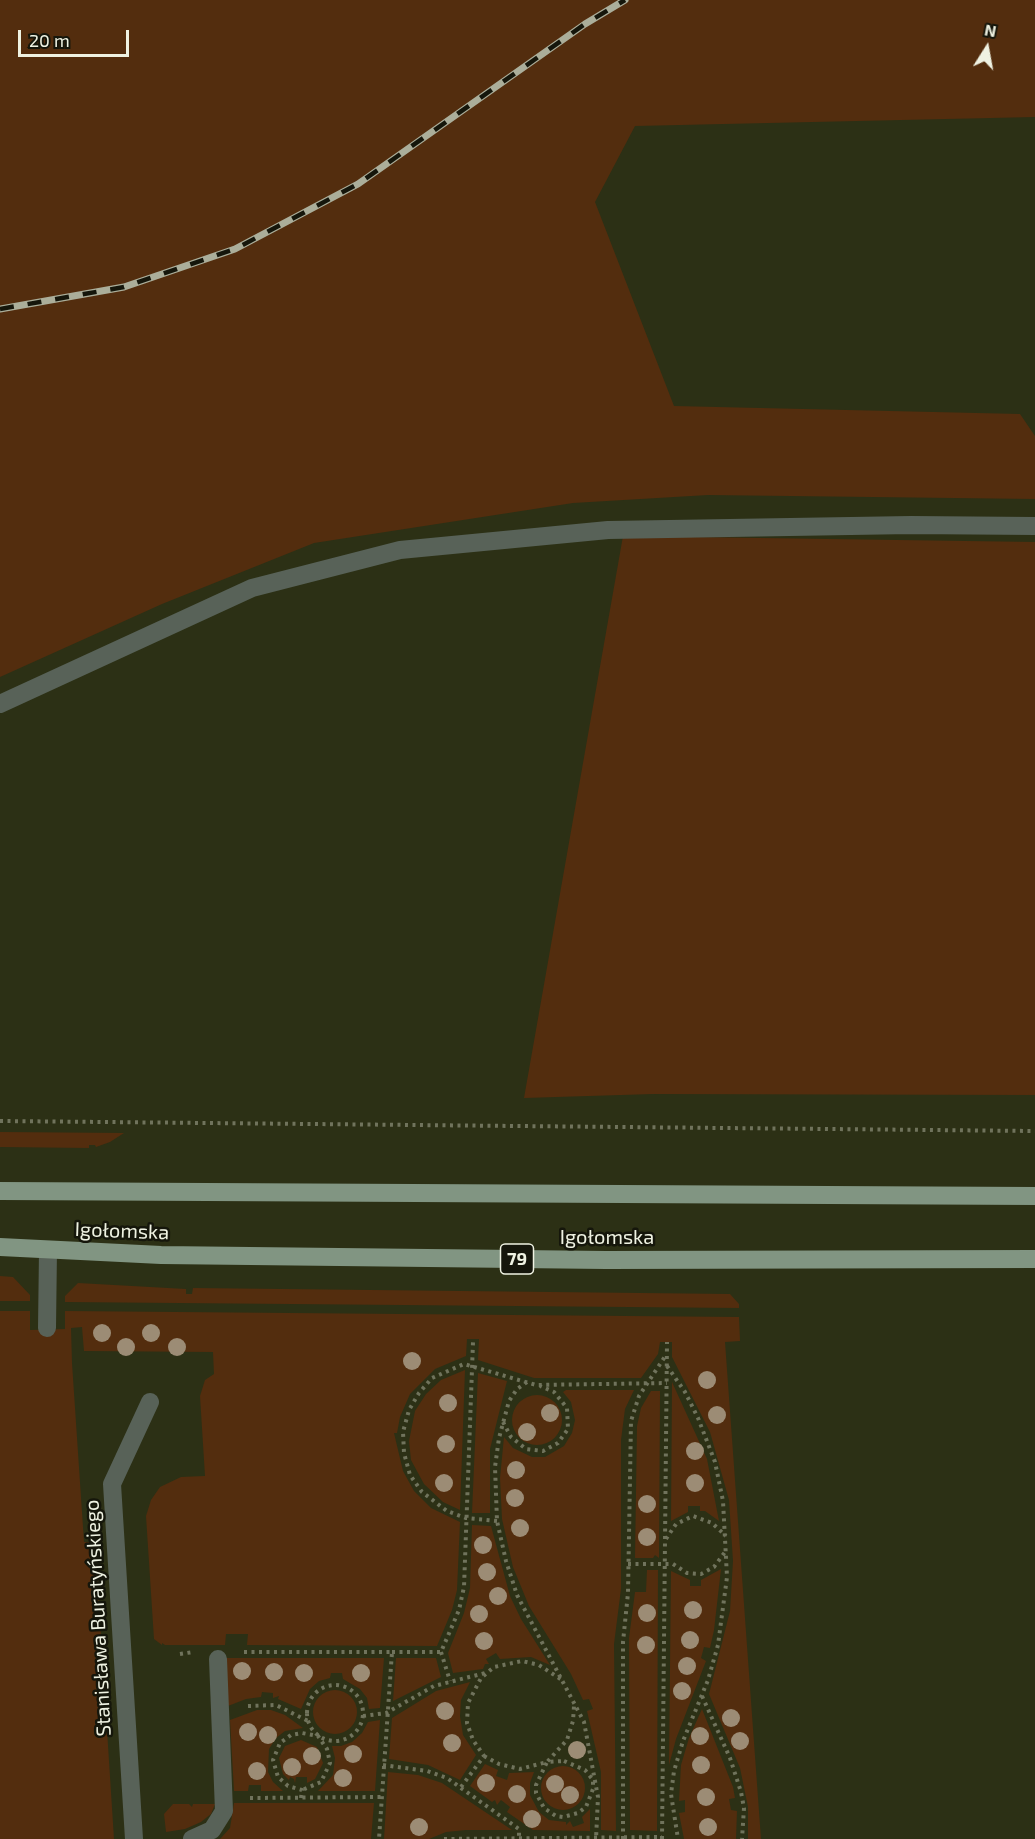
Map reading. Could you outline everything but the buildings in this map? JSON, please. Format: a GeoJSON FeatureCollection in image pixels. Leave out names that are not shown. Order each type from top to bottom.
{"type":"FeatureCollection","features":[{"type":"Feature","properties":{"kind":"main road","name":"Igołomska"},"geometry":{"type":"LineString","coordinates":[[0,1191],[1035,1196]]}},
{"type":"Feature","properties":{"kind":"main road","name":"Igołomska"},"geometry":{"type":"LineString","coordinates":[[0,1247],[161,1255],[606,1260],[1035,1259]]}},
{"type":"Feature","properties":{"kind":"lane"},"geometry":{"type":"LineString","coordinates":[[0,704],[252,588],[400,550],[608,530],[910,525],[1035,526]]}},
{"type":"Feature","properties":{"kind":"lane"},"geometry":{"type":"LineString","coordinates":[[47,1328],[48,1250]]}},
{"type":"Feature","properties":{"kind":"lane","name":"Stanisława Buratyńskiego"},"geometry":{"type":"LineString","coordinates":[[134,1839],[112,1484],[150,1402]]}},
{"type":"Feature","properties":{"kind":"lane"},"geometry":{"type":"LineString","coordinates":[[192,1839],[212,1830],[224,1811],[218,1659]]}},
{"type":"Feature","properties":{"kind":"path"},"geometry":{"type":"LineString","coordinates":[[0,1121],[1035,1131]]}},
{"type":"Feature","properties":{"kind":"path"},"geometry":{"type":"LineString","coordinates":[[450,1681],[441,1653],[462,1598],[473,1342]]}},
{"type":"Feature","properties":{"kind":"path"},"geometry":{"type":"LineString","coordinates":[[444,1839],[662,1838],[667,1342]]}},
{"type":"Feature","properties":{"kind":"path"},"geometry":{"type":"LineString","coordinates":[[623,1838],[623,1642],[628,1564],[631,1421],[635,1404],[667,1354]]}},
{"type":"Feature","properties":{"kind":"path"},"geometry":{"type":"LineString","coordinates":[[497,1521],[466,1518],[438,1505],[416,1484],[404,1453],[403,1431],[409,1410],[426,1385],[450,1368],[473,1364],[554,1392],[567,1408],[568,1429],[558,1443],[543,1451],[526,1449],[512,1437],[503,1420]]}},
{"type":"Feature","properties":{"kind":"path"},"geometry":{"type":"LineString","coordinates":[[667,1366],[690,1401],[715,1462],[723,1501],[726,1537],[725,1603],[718,1645],[702,1696],[677,1755],[671,1794],[678,1839]]}},
{"type":"Feature","properties":{"kind":"path"},"geometry":{"type":"LineString","coordinates":[[527,1382],[512,1396],[503,1420],[495,1467],[497,1521],[517,1595],[565,1682],[584,1722],[594,1764],[591,1798],[586,1807],[578,1813],[556,1816],[543,1808],[536,1793],[538,1778],[547,1762],[567,1740],[573,1721],[574,1705]]}},
{"type":"Feature","properties":{"kind":"path"},"geometry":{"type":"LineString","coordinates":[[536,1385],[667,1383]]}},
{"type":"Feature","properties":{"kind":"path"},"geometry":{"type":"LineString","coordinates":[[665,1539],[676,1524],[693,1516],[712,1523],[726,1537]]}},
{"type":"Feature","properties":{"kind":"path"},"geometry":{"type":"LineString","coordinates":[[628,1564],[673,1564],[687,1573],[701,1574],[714,1567],[726,1549]]}},
{"type":"Feature","properties":{"kind":"path"},"geometry":{"type":"LineString","coordinates":[[218,1659],[217,1652],[441,1653]]}},
{"type":"Feature","properties":{"kind":"path"},"geometry":{"type":"LineString","coordinates":[[379,1839],[392,1652]]}},
{"type":"Feature","properties":{"kind":"path"},"geometry":{"type":"LineString","coordinates":[[363,1716],[386,1713],[434,1686],[486,1673],[504,1664],[522,1661],[539,1665],[565,1682]]}},
{"type":"Feature","properties":{"kind":"path"},"geometry":{"type":"LineString","coordinates":[[486,1673],[471,1693],[467,1714],[469,1731],[484,1756],[500,1764],[520,1769],[547,1762],[572,1762],[593,1780],[598,1797],[596,1838]]}},
{"type":"Feature","properties":{"kind":"path"},"geometry":{"type":"LineString","coordinates":[[221,1719],[242,1707],[267,1704],[284,1708],[308,1721],[318,1736],[329,1755],[328,1768],[321,1782],[302,1790],[288,1786],[278,1777],[274,1766],[274,1754],[280,1743],[291,1735],[302,1733],[318,1736],[335,1740],[349,1737],[358,1728],[363,1716],[362,1704],[356,1694],[346,1687],[333,1684],[321,1688],[312,1696],[308,1709],[308,1721]]}},
{"type":"Feature","properties":{"kind":"path"},"geometry":{"type":"LineString","coordinates":[[702,1696],[730,1758],[741,1792],[744,1808],[742,1839]]}},
{"type":"Feature","properties":{"kind":"path"},"geometry":{"type":"LineString","coordinates":[[461,1787],[484,1756]]}},
{"type":"Feature","properties":{"kind":"path"},"geometry":{"type":"LineString","coordinates":[[383,1765],[427,1771],[461,1787],[519,1829],[519,1838]]}},
{"type":"Feature","properties":{"kind":"path"},"geometry":{"type":"LineString","coordinates":[[301,1798],[302,1790]]}},
{"type":"Feature","properties":{"kind":"path"},"geometry":{"type":"LineString","coordinates":[[663,1794],[671,1794]]}},
{"type":"Feature","properties":{"kind":"path"},"geometry":{"type":"LineString","coordinates":[[244,1797],[381,1797]]}},
{"type":"Feature","properties":{"kind":"shaded area"},"geometry":{"type":"Polygon","coordinates":[[[0,0],[1035,0],[1035,117],[635,126],[595,202],[674,406],[1020,414],[1035,436],[1035,499],[708,495],[573,503],[314,543],[162,604],[0,677],[0,0]]]}},
{"type":"Feature","properties":{"kind":"shaded area"},"geometry":{"type":"Polygon","coordinates":[[[623,536],[1035,542],[1035,1095],[653,1094],[524,1098],[623,536]]]}},
{"type":"Feature","properties":{"kind":"shaded area"},"geometry":{"type":"Polygon","coordinates":[[[0,1132],[124,1133],[96,1147],[89,1145],[89,1148],[0,1147],[0,1132]]]}},
{"type":"Feature","properties":{"kind":"shaded area"},"geometry":{"type":"Polygon","coordinates":[[[0,1276],[13,1277],[30,1295],[30,1301],[0,1301],[0,1276]]]}},
{"type":"Feature","properties":{"kind":"shaded area"},"geometry":{"type":"Polygon","coordinates":[[[78,1283],[186,1289],[186,1294],[192,1294],[193,1288],[730,1294],[739,1304],[739,1308],[65,1302],[65,1296],[78,1283]]]}},
{"type":"Feature","properties":{"kind":"shaded area"},"geometry":{"type":"Polygon","coordinates":[[[0,1311],[30,1311],[30,1330],[65,1329],[65,1311],[739,1317],[740,1341],[725,1342],[761,1839],[748,1839],[748,1807],[740,1768],[709,1694],[730,1611],[733,1561],[729,1500],[710,1432],[672,1357],[672,1342],[660,1342],[658,1354],[641,1378],[534,1378],[478,1360],[479,1339],[467,1339],[466,1356],[435,1369],[410,1394],[400,1417],[397,1433],[394,1433],[403,1471],[414,1491],[431,1508],[460,1522],[457,1590],[452,1610],[437,1646],[247,1645],[248,1634],[226,1634],[225,1645],[165,1645],[162,1643],[162,1645],[154,1639],[146,1516],[151,1500],[160,1487],[181,1477],[205,1476],[200,1396],[205,1380],[214,1374],[213,1352],[84,1351],[82,1327],[71,1328],[72,1363],[84,1542],[95,1542],[114,1839],[0,1839],[0,1311]]]}},
{"type":"Feature","properties":{"kind":"shaded area"},"geometry":{"type":"Polygon","coordinates":[[[465,1370],[460,1510],[443,1502],[424,1484],[411,1460],[409,1441],[415,1411],[426,1394],[441,1380],[465,1370]]]}},
{"type":"Feature","properties":{"kind":"shaded area"},"geometry":{"type":"Polygon","coordinates":[[[478,1373],[507,1381],[490,1449],[490,1513],[472,1513],[478,1373]]]}},
{"type":"Feature","properties":{"kind":"shaded area"},"geometry":{"type":"Polygon","coordinates":[[[672,1382],[707,1459],[719,1521],[705,1511],[700,1511],[700,1506],[688,1506],[688,1512],[671,1521],[672,1382]]]}},
{"type":"Feature","properties":{"kind":"shaded area"},"geometry":{"type":"Polygon","coordinates":[[[566,1390],[634,1390],[625,1409],[621,1440],[621,1589],[614,1644],[616,1831],[601,1830],[601,1772],[587,1711],[593,1709],[589,1699],[583,1700],[571,1674],[529,1606],[513,1567],[502,1519],[500,1478],[504,1437],[513,1448],[532,1457],[545,1457],[564,1446],[572,1433],[575,1420],[571,1402],[563,1392],[566,1390]]]}},
{"type":"Feature","properties":{"kind":"shaded area"},"geometry":{"type":"Polygon","coordinates":[[[651,1391],[660,1391],[659,1558],[655,1555],[653,1558],[635,1558],[637,1426],[641,1408],[651,1391]]]}},
{"type":"Feature","properties":{"kind":"shaded area"},"geometry":{"type":"Polygon","coordinates":[[[532,1395],[542,1395],[555,1402],[562,1415],[562,1425],[555,1438],[542,1445],[532,1445],[523,1441],[516,1434],[512,1425],[512,1415],[516,1406],[523,1399],[532,1395]]]}},
{"type":"Feature","properties":{"kind":"shaded area"},"geometry":{"type":"Polygon","coordinates":[[[472,1525],[491,1526],[510,1596],[521,1619],[550,1665],[531,1657],[500,1659],[496,1653],[486,1659],[489,1664],[485,1664],[483,1669],[453,1673],[448,1653],[464,1613],[470,1588],[472,1525]]]}},
{"type":"Feature","properties":{"kind":"shaded area"},"geometry":{"type":"Polygon","coordinates":[[[721,1569],[710,1648],[704,1647],[701,1658],[706,1661],[676,1739],[669,1765],[671,1571],[690,1580],[690,1586],[701,1586],[701,1580],[721,1569]]]}},
{"type":"Feature","properties":{"kind":"shaded area"},"geometry":{"type":"Polygon","coordinates":[[[647,1570],[658,1570],[657,1831],[630,1830],[629,1638],[635,1592],[646,1592],[647,1570]]]}},
{"type":"Feature","properties":{"kind":"shaded area"},"geometry":{"type":"Polygon","coordinates":[[[226,1658],[384,1658],[380,1708],[369,1709],[367,1698],[360,1689],[343,1679],[342,1673],[331,1673],[330,1678],[319,1681],[310,1689],[301,1709],[278,1699],[279,1696],[273,1698],[273,1693],[262,1692],[261,1697],[246,1699],[228,1706],[226,1658]]]}},
{"type":"Feature","properties":{"kind":"shaded area"},"geometry":{"type":"Polygon","coordinates":[[[396,1658],[436,1658],[441,1677],[393,1701],[396,1658]]]}},
{"type":"Feature","properties":{"kind":"shaded area"},"geometry":{"type":"Polygon","coordinates":[[[470,1682],[461,1700],[460,1716],[463,1735],[476,1755],[460,1780],[428,1765],[389,1759],[392,1718],[436,1691],[470,1682]]]}},
{"type":"Feature","properties":{"kind":"shaded area"},"geometry":{"type":"Polygon","coordinates":[[[335,1690],[350,1697],[357,1712],[350,1727],[335,1734],[320,1727],[313,1712],[320,1697],[335,1690]]]}},
{"type":"Feature","properties":{"kind":"shaded area"},"geometry":{"type":"Polygon","coordinates":[[[702,1709],[733,1787],[735,1798],[729,1799],[731,1810],[737,1811],[736,1839],[684,1839],[679,1813],[685,1812],[685,1800],[679,1801],[681,1765],[689,1738],[702,1709]]]}},
{"type":"Feature","properties":{"kind":"shaded area"},"geometry":{"type":"Polygon","coordinates":[[[257,1710],[271,1710],[285,1715],[303,1728],[285,1731],[276,1738],[269,1749],[268,1772],[273,1782],[283,1791],[261,1791],[261,1785],[249,1785],[248,1791],[234,1791],[230,1720],[257,1710]]]}},
{"type":"Feature","properties":{"kind":"shaded area"},"geometry":{"type":"Polygon","coordinates":[[[380,1720],[375,1791],[318,1791],[333,1775],[335,1758],[332,1746],[352,1742],[362,1733],[368,1722],[380,1720]]]}},
{"type":"Feature","properties":{"kind":"shaded area"},"geometry":{"type":"Polygon","coordinates":[[[301,1740],[317,1747],[323,1763],[315,1779],[307,1783],[307,1777],[296,1777],[295,1783],[294,1779],[290,1777],[289,1780],[283,1774],[279,1758],[285,1746],[301,1740]]]}},
{"type":"Feature","properties":{"kind":"shaded area"},"geometry":{"type":"Polygon","coordinates":[[[485,1764],[498,1770],[496,1776],[507,1780],[509,1773],[534,1772],[530,1783],[530,1795],[539,1812],[549,1820],[566,1822],[566,1825],[570,1821],[573,1827],[584,1823],[582,1817],[590,1809],[590,1831],[533,1830],[507,1812],[510,1807],[501,1800],[497,1805],[495,1800],[492,1802],[470,1786],[485,1764]]]}},
{"type":"Feature","properties":{"kind":"shaded area"},"geometry":{"type":"Polygon","coordinates":[[[563,1766],[578,1773],[585,1788],[578,1803],[563,1810],[548,1803],[541,1788],[548,1773],[563,1766]]]}},
{"type":"Feature","properties":{"kind":"shaded area"},"geometry":{"type":"Polygon","coordinates":[[[388,1772],[418,1775],[442,1783],[512,1830],[466,1830],[446,1832],[429,1839],[384,1839],[388,1772]]]}},
{"type":"Feature","properties":{"kind":"shaded area"},"geometry":{"type":"Polygon","coordinates":[[[234,1803],[374,1803],[371,1839],[220,1839],[230,1828],[234,1803]]]}},
{"type":"Feature","properties":{"kind":"shaded area"},"geometry":{"type":"Polygon","coordinates":[[[173,1804],[189,1804],[192,1807],[193,1804],[215,1804],[211,1814],[201,1822],[185,1829],[166,1832],[164,1814],[173,1804]]]}},
{"type":"Feature","properties":{"kind":"railway"},"geometry":{"type":"LineString","coordinates":[[0,309],[124,287],[235,249],[358,184],[585,24],[625,0]]}}]}
